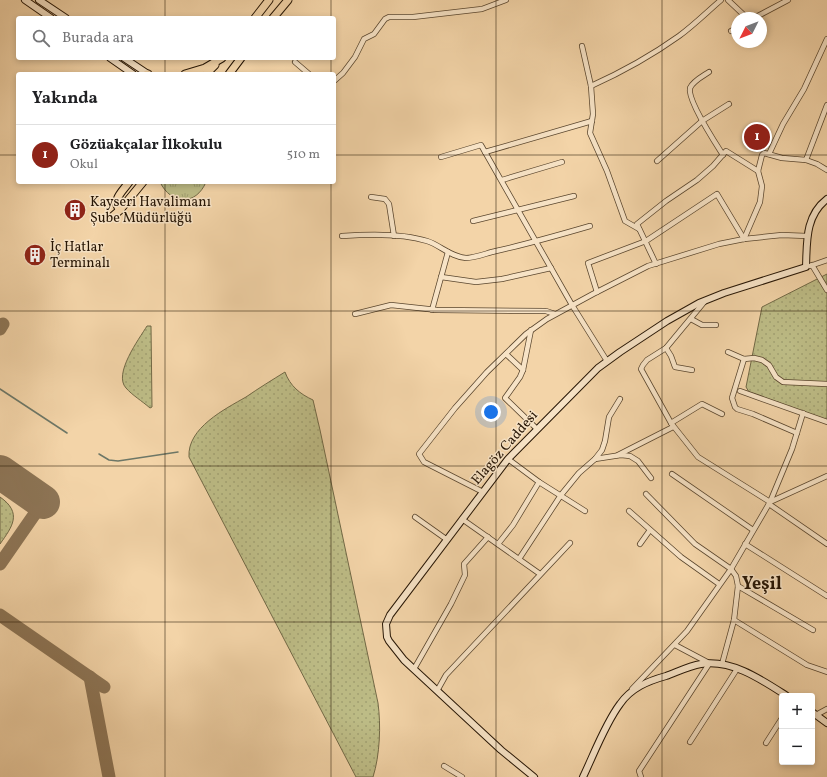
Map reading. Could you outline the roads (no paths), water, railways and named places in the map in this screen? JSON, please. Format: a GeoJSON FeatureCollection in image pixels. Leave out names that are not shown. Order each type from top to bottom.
{"type":"FeatureCollection","features":[{"type":"Feature","properties":{"kind":"main road"},"geometry":{"type":"LineString","coordinates":[[257,16],[269,0]]}},
{"type":"Feature","properties":{"kind":"main road"},"geometry":{"type":"LineString","coordinates":[[275,16],[288,0]]}},
{"type":"Feature","properties":{"kind":"main road"},"geometry":{"type":"LineString","coordinates":[[191,72],[205,68],[219,60]]}},
{"type":"Feature","properties":{"kind":"main road"},"geometry":{"type":"LineString","coordinates":[[208,72],[220,60]]}},
{"type":"Feature","properties":{"kind":"main road"},"geometry":{"type":"LineString","coordinates":[[230,72],[240,60]]}},
{"type":"Feature","properties":{"kind":"main road"},"geometry":{"type":"LineString","coordinates":[[120,210],[117,206],[116,200],[128,184]]}},
{"type":"Feature","properties":{"kind":"main road"},"geometry":{"type":"LineString","coordinates":[[113,216],[120,210],[141,184]]}},
{"type":"Feature","properties":{"kind":"street"},"geometry":{"type":"LineString","coordinates":[[25,0],[48,16]]}},
{"type":"Feature","properties":{"kind":"street"},"geometry":{"type":"LineString","coordinates":[[39,0],[63,16]]}},
{"type":"Feature","properties":{"kind":"street"},"geometry":{"type":"LineString","coordinates":[[336,79],[343,73],[355,57],[364,39],[374,34],[385,19],[389,17],[414,17],[482,10],[506,0]]}},
{"type":"Feature","properties":{"kind":"street"},"geometry":{"type":"LineString","coordinates":[[591,86],[626,70],[674,40],[721,0]]}},
{"type":"Feature","properties":{"kind":"street"},"geometry":{"type":"LineString","coordinates":[[728,0],[741,12]]}},
{"type":"Feature","properties":{"kind":"street"},"geometry":{"type":"LineString","coordinates":[[765,12],[788,0]]}},
{"type":"Feature","properties":{"kind":"street"},"geometry":{"type":"LineString","coordinates":[[769,154],[783,124],[804,89],[827,39]]}},
{"type":"Feature","properties":{"kind":"street"},"geometry":{"type":"LineString","coordinates":[[582,46],[591,86],[593,114],[590,133],[604,165],[625,222],[639,229]]}},
{"type":"Feature","properties":{"kind":"street"},"geometry":{"type":"LineString","coordinates":[[113,60],[130,72]]}},
{"type":"Feature","properties":{"kind":"street"},"geometry":{"type":"LineString","coordinates":[[127,60],[145,72]]}},
{"type":"Feature","properties":{"kind":"street"},"geometry":{"type":"LineString","coordinates":[[295,62],[307,72]]}},
{"type":"Feature","properties":{"kind":"street"},"geometry":{"type":"LineString","coordinates":[[709,72],[694,82],[690,90],[690,94],[702,122],[723,155]]}},
{"type":"Feature","properties":{"kind":"street"},"geometry":{"type":"LineString","coordinates":[[657,161],[702,122],[729,104]]}},
{"type":"Feature","properties":{"kind":"street"},"geometry":{"type":"LineString","coordinates":[[806,160],[827,105]]}},
{"type":"Feature","properties":{"kind":"street"},"geometry":{"type":"LineString","coordinates":[[485,152],[592,121]]}},
{"type":"Feature","properties":{"kind":"street"},"geometry":{"type":"LineString","coordinates":[[441,157],[481,145],[572,305],[607,361]]}},
{"type":"Feature","properties":{"kind":"street"},"geometry":{"type":"LineString","coordinates":[[656,264],[637,224],[666,201],[697,180],[726,151],[758,170]]}},
{"type":"Feature","properties":{"kind":"street"},"geometry":{"type":"LineString","coordinates":[[744,238],[760,202],[762,186],[758,170],[762,155],[764,153],[782,158],[806,160],[827,170]]}},
{"type":"Feature","properties":{"kind":"street"},"geometry":{"type":"LineString","coordinates":[[502,180],[562,162]]}},
{"type":"Feature","properties":{"kind":"street"},"geometry":{"type":"LineString","coordinates":[[597,292],[588,263],[646,241],[717,194],[744,238]]}},
{"type":"Feature","properties":{"kind":"street"},"geometry":{"type":"LineString","coordinates":[[371,196],[385,199],[389,204],[394,236]]}},
{"type":"Feature","properties":{"kind":"street"},"geometry":{"type":"LineString","coordinates":[[473,221],[574,196]]}},
{"type":"Feature","properties":{"kind":"street"},"geometry":{"type":"LineString","coordinates":[[827,199],[818,207],[813,215],[807,236],[809,266],[827,290]]}},
{"type":"Feature","properties":{"kind":"street"},"geometry":{"type":"LineString","coordinates":[[342,236],[394,236],[426,241],[448,252],[467,258],[536,242],[590,226]]}},
{"type":"Feature","properties":{"kind":"street"},"geometry":{"type":"LineString","coordinates":[[483,492],[424,462],[419,454],[454,408],[531,330],[555,314],[638,270],[719,244],[744,238],[782,235],[807,236]]}},
{"type":"Feature","properties":{"kind":"street"},"geometry":{"type":"LineString","coordinates":[[432,310],[448,252]]}},
{"type":"Feature","properties":{"kind":"street"},"geometry":{"type":"LineString","coordinates":[[809,266],[827,260]]}},
{"type":"Feature","properties":{"kind":"street","name":"Elagöz Caddesi"},"geometry":{"type":"LineString","coordinates":[[534,777],[500,750],[404,660],[389,641],[386,632],[386,624],[393,610],[508,459],[598,368],[678,315],[705,301],[724,293],[809,266]]}},
{"type":"Feature","properties":{"kind":"street"},"geometry":{"type":"LineString","coordinates":[[441,277],[476,282],[502,279],[551,268]]}},
{"type":"Feature","properties":{"kind":"street"},"geometry":{"type":"LineString","coordinates":[[705,301],[666,348],[647,360],[641,369],[672,425],[698,457],[769,503],[827,544]]}},
{"type":"Feature","properties":{"kind":"street"},"geometry":{"type":"LineString","coordinates":[[355,314],[391,306],[432,310],[546,311],[555,314]]}},
{"type":"Feature","properties":{"kind":"street"},"geometry":{"type":"LineString","coordinates":[[691,319],[702,325],[716,325]]}},
{"type":"Feature","properties":{"kind":"street"},"geometry":{"type":"LineString","coordinates":[[531,330],[523,370],[520,377],[505,398],[537,429]]}},
{"type":"Feature","properties":{"kind":"street"},"geometry":{"type":"LineString","coordinates":[[666,348],[675,367],[692,370]]}},
{"type":"Feature","properties":{"kind":"street"},"geometry":{"type":"LineString","coordinates":[[728,352],[744,359],[754,358],[762,360],[769,365],[776,377],[783,382],[827,384]]}},
{"type":"Feature","properties":{"kind":"street"},"geometry":{"type":"LineString","coordinates":[[506,354],[523,370]]}},
{"type":"Feature","properties":{"kind":"street"},"geometry":{"type":"LineString","coordinates":[[744,359],[732,398],[735,407],[797,433]]}},
{"type":"Feature","properties":{"kind":"street"},"geometry":{"type":"LineString","coordinates":[[740,391],[827,422]]}},
{"type":"Feature","properties":{"kind":"street"},"geometry":{"type":"LineString","coordinates":[[519,559],[561,495],[579,473],[595,459],[602,450],[609,417],[620,399]]}},
{"type":"Feature","properties":{"kind":"street"},"geometry":{"type":"LineString","coordinates":[[617,456],[672,425],[702,404],[722,414]]}},
{"type":"Feature","properties":{"kind":"street"},"geometry":{"type":"LineString","coordinates":[[583,777],[620,704],[640,679],[675,645],[687,631],[731,569],[769,503],[792,449],[803,413]]}},
{"type":"Feature","properties":{"kind":"street"},"geometry":{"type":"LineString","coordinates":[[595,459],[627,455],[640,463],[651,478]]}},
{"type":"Feature","properties":{"kind":"street"},"geometry":{"type":"LineString","coordinates":[[508,459],[539,482],[585,511]]}},
{"type":"Feature","properties":{"kind":"street"},"geometry":{"type":"LineString","coordinates":[[672,474],[753,530]]}},
{"type":"Feature","properties":{"kind":"street"},"geometry":{"type":"LineString","coordinates":[[769,503],[827,476]]}},
{"type":"Feature","properties":{"kind":"street"},"geometry":{"type":"LineString","coordinates":[[498,544],[539,482]]}},
{"type":"Feature","properties":{"kind":"street"},"geometry":{"type":"LineString","coordinates":[[646,494],[695,544],[731,569],[736,576],[738,586],[734,620],[722,664]]}},
{"type":"Feature","properties":{"kind":"street"},"geometry":{"type":"LineString","coordinates":[[629,511],[681,557],[719,584]]}},
{"type":"Feature","properties":{"kind":"street"},"geometry":{"type":"LineString","coordinates":[[415,517],[446,539]]}},
{"type":"Feature","properties":{"kind":"street"},"geometry":{"type":"LineString","coordinates":[[462,519],[540,574]]}},
{"type":"Feature","properties":{"kind":"street"},"geometry":{"type":"LineString","coordinates":[[640,544],[650,530]]}},
{"type":"Feature","properties":{"kind":"street"},"geometry":{"type":"LineString","coordinates":[[414,669],[452,604],[465,575],[464,564],[488,537]]}},
{"type":"Feature","properties":{"kind":"street"},"geometry":{"type":"LineString","coordinates":[[437,691],[446,675],[570,543]]}},
{"type":"Feature","properties":{"kind":"street"},"geometry":{"type":"LineString","coordinates":[[745,544],[827,596]]}},
{"type":"Feature","properties":{"kind":"street"},"geometry":{"type":"LineString","coordinates":[[738,586],[813,630]]}},
{"type":"Feature","properties":{"kind":"street"},"geometry":{"type":"LineString","coordinates":[[734,620],[807,664],[827,672]]}},
{"type":"Feature","properties":{"kind":"street"},"geometry":{"type":"LineString","coordinates":[[675,645],[710,664]]}},
{"type":"Feature","properties":{"kind":"street"},"geometry":{"type":"LineString","coordinates":[[641,777],[639,771],[710,664]]}},
{"type":"Feature","properties":{"kind":"street"},"geometry":{"type":"LineString","coordinates":[[628,695],[649,681],[688,668],[710,664],[722,664],[737,669],[781,693]]}},
{"type":"Feature","properties":{"kind":"street"},"geometry":{"type":"LineString","coordinates":[[690,742],[737,669]]}},
{"type":"Feature","properties":{"kind":"street"},"geometry":{"type":"LineString","coordinates":[[815,713],[827,709]]}},
{"type":"Feature","properties":{"kind":"street"},"geometry":{"type":"LineString","coordinates":[[815,714],[827,723]]}},
{"type":"Feature","properties":{"kind":"street"},"geometry":{"type":"LineString","coordinates":[[766,743],[779,723]]}},
{"type":"Feature","properties":{"kind":"street"},"geometry":{"type":"LineString","coordinates":[[444,766],[462,777]]}},
{"type":"Feature","properties":{"kind":"waterway"},"geometry":{"type":"LineString","coordinates":[[0,389],[67,433]]}},
{"type":"Feature","properties":{"kind":"waterway"},"geometry":{"type":"LineString","coordinates":[[99,454],[109,460],[118,461],[178,452]]}},
{"type":"Feature","properties":{"kind":"place","name":"Gözüakçalar İlkokulu"},"geometry":{"type":"Point","coordinates":[757,137]}},
{"type":"Feature","properties":{"kind":"place","name":"Kayseri Havalimanı Şube Müdürlüğü"},"geometry":{"type":"Point","coordinates":[75,210]}},
{"type":"Feature","properties":{"kind":"place","name":"İç Hatlar Terminalı"},"geometry":{"type":"Point","coordinates":[35,255]}},
{"type":"Feature","properties":{"kind":"district","name":"Yeşil"},"geometry":{"type":"Point","coordinates":[762,584]}}]}
